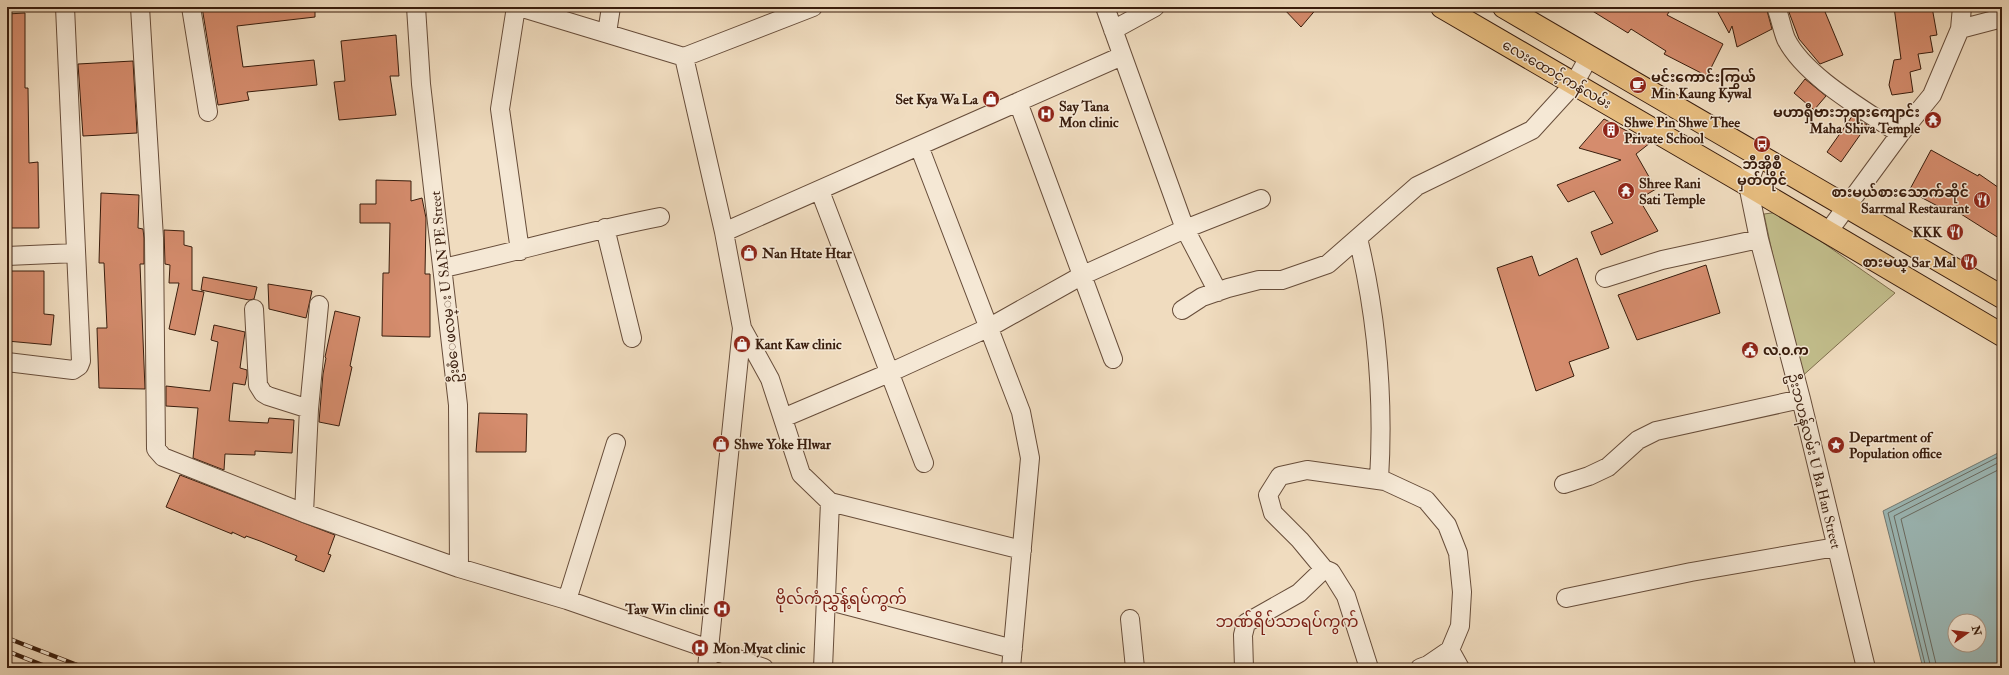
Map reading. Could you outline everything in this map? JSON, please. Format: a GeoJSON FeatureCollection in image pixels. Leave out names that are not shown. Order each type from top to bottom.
{"type":"FeatureCollection","features":[{"type":"Feature","properties":{"kind":"main road","name":"လေးထောင့်ကန်လမ်း"},"geometry":{"type":"LineString","coordinates":[[1442,7],[1748,184],[2002,335]]}},
{"type":"Feature","properties":{"kind":"main road"},"geometry":{"type":"LineString","coordinates":[[1504,7],[2002,297]]}},
{"type":"Feature","properties":{"kind":"main road"},"geometry":{"type":"LineString","coordinates":[[1956,308],[1971,279]]}},
{"type":"Feature","properties":{"kind":"street"},"geometry":{"type":"LineString","coordinates":[[7,362],[73,370],[79,366],[81,361],[65,7]]}},
{"type":"Feature","properties":{"kind":"street"},"geometry":{"type":"LineString","coordinates":[[140,7],[154,238],[156,449],[163,457],[171,462],[304,514],[459,568],[567,600],[764,668]]}},
{"type":"Feature","properties":{"kind":"street"},"geometry":{"type":"LineString","coordinates":[[191,7],[208,112]]}},
{"type":"Feature","properties":{"kind":"street","name":"ဦးစံေဖလမ္း U SAN PE Street"},"geometry":{"type":"LineString","coordinates":[[416,7],[421,84],[444,268],[458,405],[459,568]]}},
{"type":"Feature","properties":{"kind":"street"},"geometry":{"type":"LineString","coordinates":[[516,7],[500,108],[520,251]]}},
{"type":"Feature","properties":{"kind":"street"},"geometry":{"type":"LineString","coordinates":[[520,7],[684,57],[813,7]]}},
{"type":"Feature","properties":{"kind":"street"},"geometry":{"type":"LineString","coordinates":[[607,33],[611,7]]}},
{"type":"Feature","properties":{"kind":"street"},"geometry":{"type":"LineString","coordinates":[[1105,7],[1122,56],[1148,122],[1185,230],[1218,292]]}},
{"type":"Feature","properties":{"kind":"street"},"geometry":{"type":"LineString","coordinates":[[1113,30],[1155,7]]}},
{"type":"Feature","properties":{"kind":"street"},"geometry":{"type":"LineString","coordinates":[[1776,7],[1786,39],[1803,64],[1834,88],[1900,134]]}},
{"type":"Feature","properties":{"kind":"street"},"geometry":{"type":"LineString","coordinates":[[1828,232],[1900,134],[1932,95],[1960,29],[1962,7]]}},
{"type":"Feature","properties":{"kind":"street"},"geometry":{"type":"LineString","coordinates":[[1960,29],[2002,18]]}},
{"type":"Feature","properties":{"kind":"street"},"geometry":{"type":"LineString","coordinates":[[724,232],[820,191],[1122,56]]}},
{"type":"Feature","properties":{"kind":"street"},"geometry":{"type":"LineString","coordinates":[[684,57],[724,232],[742,328],[707,668]]}},
{"type":"Feature","properties":{"kind":"street"},"geometry":{"type":"LineString","coordinates":[[1182,310],[1202,297],[1259,280],[1282,280],[1328,264],[1417,186],[1532,130],[1574,84],[1589,57]]}},
{"type":"Feature","properties":{"kind":"street"},"geometry":{"type":"LineString","coordinates":[[1018,102],[1113,360]]}},
{"type":"Feature","properties":{"kind":"street"},"geometry":{"type":"LineString","coordinates":[[919,146],[1021,412],[1030,458],[1011,668]]}},
{"type":"Feature","properties":{"kind":"street"},"geometry":{"type":"LineString","coordinates":[[1748,184],[1759,155]]}},
{"type":"Feature","properties":{"kind":"street","name":"ဦးဘဟန်လမ်း U Ba Han Street"},"geometry":{"type":"LineString","coordinates":[[1748,184],[1759,239],[1801,398],[1866,668]]}},
{"type":"Feature","properties":{"kind":"street"},"geometry":{"type":"LineString","coordinates":[[820,191],[924,463]]}},
{"type":"Feature","properties":{"kind":"street"},"geometry":{"type":"LineString","coordinates":[[783,418],[990,328],[1081,276],[1185,230],[1261,199]]}},
{"type":"Feature","properties":{"kind":"street"},"geometry":{"type":"LineString","coordinates":[[444,268],[520,251],[605,228],[660,217]]}},
{"type":"Feature","properties":{"kind":"street"},"geometry":{"type":"LineString","coordinates":[[605,228],[632,338]]}},
{"type":"Feature","properties":{"kind":"street"},"geometry":{"type":"LineString","coordinates":[[1358,238],[1366,271],[1377,356],[1382,434],[1379,480]]}},
{"type":"Feature","properties":{"kind":"street"},"geometry":{"type":"LineString","coordinates":[[1605,278],[1662,260],[1759,239]]}},
{"type":"Feature","properties":{"kind":"street"},"geometry":{"type":"LineString","coordinates":[[7,256],[76,253]]}},
{"type":"Feature","properties":{"kind":"street"},"geometry":{"type":"LineString","coordinates":[[304,514],[309,409],[319,305]]}},
{"type":"Feature","properties":{"kind":"street"},"geometry":{"type":"LineString","coordinates":[[254,310],[258,385],[263,393],[268,396],[309,409]]}},
{"type":"Feature","properties":{"kind":"street"},"geometry":{"type":"LineString","coordinates":[[742,328],[770,379],[801,474],[830,502],[1022,550]]}},
{"type":"Feature","properties":{"kind":"street"},"geometry":{"type":"LineString","coordinates":[[1564,484],[1589,476],[1608,467],[1638,440],[1656,431],[1801,398]]}},
{"type":"Feature","properties":{"kind":"street"},"geometry":{"type":"LineString","coordinates":[[567,600],[616,443]]}},
{"type":"Feature","properties":{"kind":"street"},"geometry":{"type":"LineString","coordinates":[[1369,668],[1346,596],[1331,572],[1324,569],[1300,540],[1273,513],[1268,495],[1280,476],[1307,470],[1385,481],[1426,500],[1447,525],[1458,553],[1462,592],[1460,626],[1450,650],[1428,665],[1420,668]]}},
{"type":"Feature","properties":{"kind":"street"},"geometry":{"type":"LineString","coordinates":[[822,668],[830,502]]}},
{"type":"Feature","properties":{"kind":"street"},"geometry":{"type":"LineString","coordinates":[[1566,598],[1691,572],[1836,547]]}},
{"type":"Feature","properties":{"kind":"street"},"geometry":{"type":"LineString","coordinates":[[1244,668],[1243,635],[1246,623],[1299,593],[1324,569]]}},
{"type":"Feature","properties":{"kind":"street"},"geometry":{"type":"LineString","coordinates":[[826,600],[1013,649]]}},
{"type":"Feature","properties":{"kind":"street"},"geometry":{"type":"LineString","coordinates":[[1130,619],[1134,668]]}},
{"type":"Feature","properties":{"kind":"street"},"geometry":{"type":"LineString","coordinates":[[1450,650],[1460,668]]}},
{"type":"Feature","properties":{"kind":"shaded area"},"geometry":{"type":"Polygon","coordinates":[[[1779,212],[1895,293],[1799,379],[1764,214],[1779,212]]]}},
{"type":"Feature","properties":{"kind":"water"},"geometry":{"type":"Polygon","coordinates":[[[2002,451],[2002,668],[1923,668],[1883,511],[2002,451]]]}},
{"type":"Feature","properties":{"kind":"building"},"geometry":{"type":"Polygon","coordinates":[[[202,7],[315,7],[315,17],[237,26],[243,67],[314,60],[317,85],[247,92],[249,100],[218,105],[202,7]]]}},
{"type":"Feature","properties":{"kind":"building"},"geometry":{"type":"Polygon","coordinates":[[[1282,7],[1318,7],[1301,27],[1282,7]]]}},
{"type":"Feature","properties":{"kind":"building"},"geometry":{"type":"Polygon","coordinates":[[[1586,7],[1660,7],[1669,12],[1667,15],[1723,44],[1707,76],[1664,54],[1666,51],[1631,29],[1628,33],[1586,7]]]}},
{"type":"Feature","properties":{"kind":"building"},"geometry":{"type":"Polygon","coordinates":[[[1715,7],[1766,7],[1772,29],[1737,47],[1732,26],[1729,33],[1715,7]]]}},
{"type":"Feature","properties":{"kind":"building"},"geometry":{"type":"Polygon","coordinates":[[[1787,7],[1823,7],[1843,55],[1820,64],[1799,39],[1787,7]]]}},
{"type":"Feature","properties":{"kind":"building"},"geometry":{"type":"Polygon","coordinates":[[[1894,7],[1932,7],[1937,35],[1930,36],[1933,52],[1918,54],[1921,69],[1910,72],[1913,92],[1892,95],[1889,85],[1894,60],[1901,59],[1894,7]]]}},
{"type":"Feature","properties":{"kind":"building"},"geometry":{"type":"Polygon","coordinates":[[[25,13],[25,88],[28,88],[29,163],[38,162],[39,228],[7,228],[7,14],[25,13]]]}},
{"type":"Feature","properties":{"kind":"building"},"geometry":{"type":"Polygon","coordinates":[[[396,35],[399,76],[390,76],[396,115],[339,120],[334,82],[345,81],[341,41],[396,35]]]}},
{"type":"Feature","properties":{"kind":"building"},"geometry":{"type":"Polygon","coordinates":[[[133,61],[137,133],[83,136],[78,64],[133,61]]]}},
{"type":"Feature","properties":{"kind":"building"},"geometry":{"type":"Polygon","coordinates":[[[1805,79],[1826,96],[1814,110],[1794,93],[1805,79]]]}},
{"type":"Feature","properties":{"kind":"building"},"geometry":{"type":"Polygon","coordinates":[[[1853,115],[1867,125],[1841,162],[1827,152],[1853,115]]]}},
{"type":"Feature","properties":{"kind":"building"},"geometry":{"type":"Polygon","coordinates":[[[1604,119],[1650,143],[1636,154],[1656,189],[1639,199],[1658,231],[1601,255],[1591,232],[1613,223],[1594,191],[1568,202],[1557,185],[1621,160],[1579,148],[1604,119]]]}},
{"type":"Feature","properties":{"kind":"building"},"geometry":{"type":"Polygon","coordinates":[[[1931,150],[1978,176],[1979,174],[2002,190],[2002,240],[1953,209],[1951,213],[1909,191],[1931,150]]]}},
{"type":"Feature","properties":{"kind":"building"},"geometry":{"type":"Polygon","coordinates":[[[376,180],[411,181],[411,201],[422,198],[426,218],[425,274],[430,274],[430,337],[382,336],[383,273],[389,273],[390,223],[360,223],[360,204],[376,204],[376,180]]]}},
{"type":"Feature","properties":{"kind":"building"},"geometry":{"type":"Polygon","coordinates":[[[101,193],[139,195],[138,228],[143,229],[144,238],[144,264],[140,264],[145,389],[99,388],[97,328],[107,328],[104,263],[99,263],[101,193]]]}},
{"type":"Feature","properties":{"kind":"building"},"geometry":{"type":"Polygon","coordinates":[[[164,230],[184,231],[184,245],[192,247],[192,290],[204,292],[195,335],[169,329],[179,283],[169,283],[170,265],[165,264],[164,230]]]}},
{"type":"Feature","properties":{"kind":"building"},"geometry":{"type":"Polygon","coordinates":[[[1532,256],[1539,276],[1577,258],[1609,348],[1569,362],[1574,376],[1536,391],[1497,268],[1532,256]]]}},
{"type":"Feature","properties":{"kind":"building"},"geometry":{"type":"Polygon","coordinates":[[[1706,265],[1720,313],[1637,340],[1618,295],[1706,265]]]}},
{"type":"Feature","properties":{"kind":"building"},"geometry":{"type":"Polygon","coordinates":[[[7,271],[44,271],[44,314],[54,315],[51,345],[7,341],[7,271]]]}},
{"type":"Feature","properties":{"kind":"building"},"geometry":{"type":"Polygon","coordinates":[[[203,277],[257,287],[254,299],[249,300],[201,290],[203,277]]]}},
{"type":"Feature","properties":{"kind":"building"},"geometry":{"type":"Polygon","coordinates":[[[268,284],[312,291],[306,318],[269,309],[268,284]]]}},
{"type":"Feature","properties":{"kind":"building"},"geometry":{"type":"Polygon","coordinates":[[[335,311],[360,317],[350,366],[352,367],[339,426],[319,422],[325,357],[335,311]]]}},
{"type":"Feature","properties":{"kind":"building"},"geometry":{"type":"Polygon","coordinates":[[[214,325],[245,332],[240,368],[247,370],[247,375],[245,385],[233,383],[229,421],[268,423],[269,418],[294,420],[292,453],[255,451],[255,455],[225,454],[224,470],[193,458],[198,408],[166,406],[166,386],[210,391],[218,342],[211,340],[214,325]]]}},
{"type":"Feature","properties":{"kind":"building"},"geometry":{"type":"Polygon","coordinates":[[[479,413],[527,414],[526,452],[476,452],[479,413]]]}},
{"type":"Feature","properties":{"kind":"building"},"geometry":{"type":"Polygon","coordinates":[[[180,475],[335,535],[328,554],[331,555],[324,572],[295,560],[297,556],[246,536],[245,538],[232,532],[232,534],[166,507],[180,475]]]}},
{"type":"Feature","properties":{"kind":"railway"},"geometry":{"type":"LineString","coordinates":[[7,638],[85,668]]}},
{"type":"Feature","properties":{"kind":"railway"},"geometry":{"type":"LineString","coordinates":[[7,651],[50,668]]}},
{"type":"Feature","properties":{"kind":"place","name":"မင်းကောင်းကြွယ် Min Kaung Kywal"},"geometry":{"type":"Point","coordinates":[1638,85]}},
{"type":"Feature","properties":{"kind":"place","name":"Set Kya Wa La"},"geometry":{"type":"Point","coordinates":[991,99]}},
{"type":"Feature","properties":{"kind":"place","name":"Say Tana Mon clinic"},"geometry":{"type":"Point","coordinates":[1046,114]}},
{"type":"Feature","properties":{"kind":"place","name":"မဟာရှီဗားဘုရားကျောင်း Maha Shiva Temple"},"geometry":{"type":"Point","coordinates":[1933,120]}},
{"type":"Feature","properties":{"kind":"place","name":"Shwe Pin Shwe Thee Private School"},"geometry":{"type":"Point","coordinates":[1611,130]}},
{"type":"Feature","properties":{"kind":"place","name":"ဘီအိုစီ မှတ်တိုင်"},"geometry":{"type":"Point","coordinates":[1762,144]}},
{"type":"Feature","properties":{"kind":"place","name":"Shree Rani Sati Temple"},"geometry":{"type":"Point","coordinates":[1626,191]}},
{"type":"Feature","properties":{"kind":"place","name":"စားမယ်စားသောက်ဆိုင် Sarrmal Restaurant"},"geometry":{"type":"Point","coordinates":[1982,200]}},
{"type":"Feature","properties":{"kind":"place","name":"KKK"},"geometry":{"type":"Point","coordinates":[1955,232]}},
{"type":"Feature","properties":{"kind":"place","name":"Nan Htate Htar"},"geometry":{"type":"Point","coordinates":[749,253]}},
{"type":"Feature","properties":{"kind":"place","name":"စားမယ္ Sar Mal"},"geometry":{"type":"Point","coordinates":[1969,262]}},
{"type":"Feature","properties":{"kind":"place","name":"Kant Kaw clinic"},"geometry":{"type":"Point","coordinates":[742,344]}},
{"type":"Feature","properties":{"kind":"place","name":"လ.၀.က"},"geometry":{"type":"Point","coordinates":[1750,350]}},
{"type":"Feature","properties":{"kind":"place","name":"Shwe Yoke Hlwar"},"geometry":{"type":"Point","coordinates":[721,444]}},
{"type":"Feature","properties":{"kind":"place","name":"Department of Population office"},"geometry":{"type":"Point","coordinates":[1836,445]}},
{"type":"Feature","properties":{"kind":"place","name":"Taw Win clinic"},"geometry":{"type":"Point","coordinates":[722,609]}},
{"type":"Feature","properties":{"kind":"place","name":"Mon Myat clinic"},"geometry":{"type":"Point","coordinates":[700,648]}},
{"type":"Feature","properties":{"kind":"district","name":"ဗိုလ်ကံညွှန့်ရပ်ကွက်"},"geometry":{"type":"Point","coordinates":[841,598]}},
{"type":"Feature","properties":{"kind":"district","name":"ဘဏ်ရိပ်သာရပ်ကွက်"},"geometry":{"type":"Point","coordinates":[1287,621]}}]}
